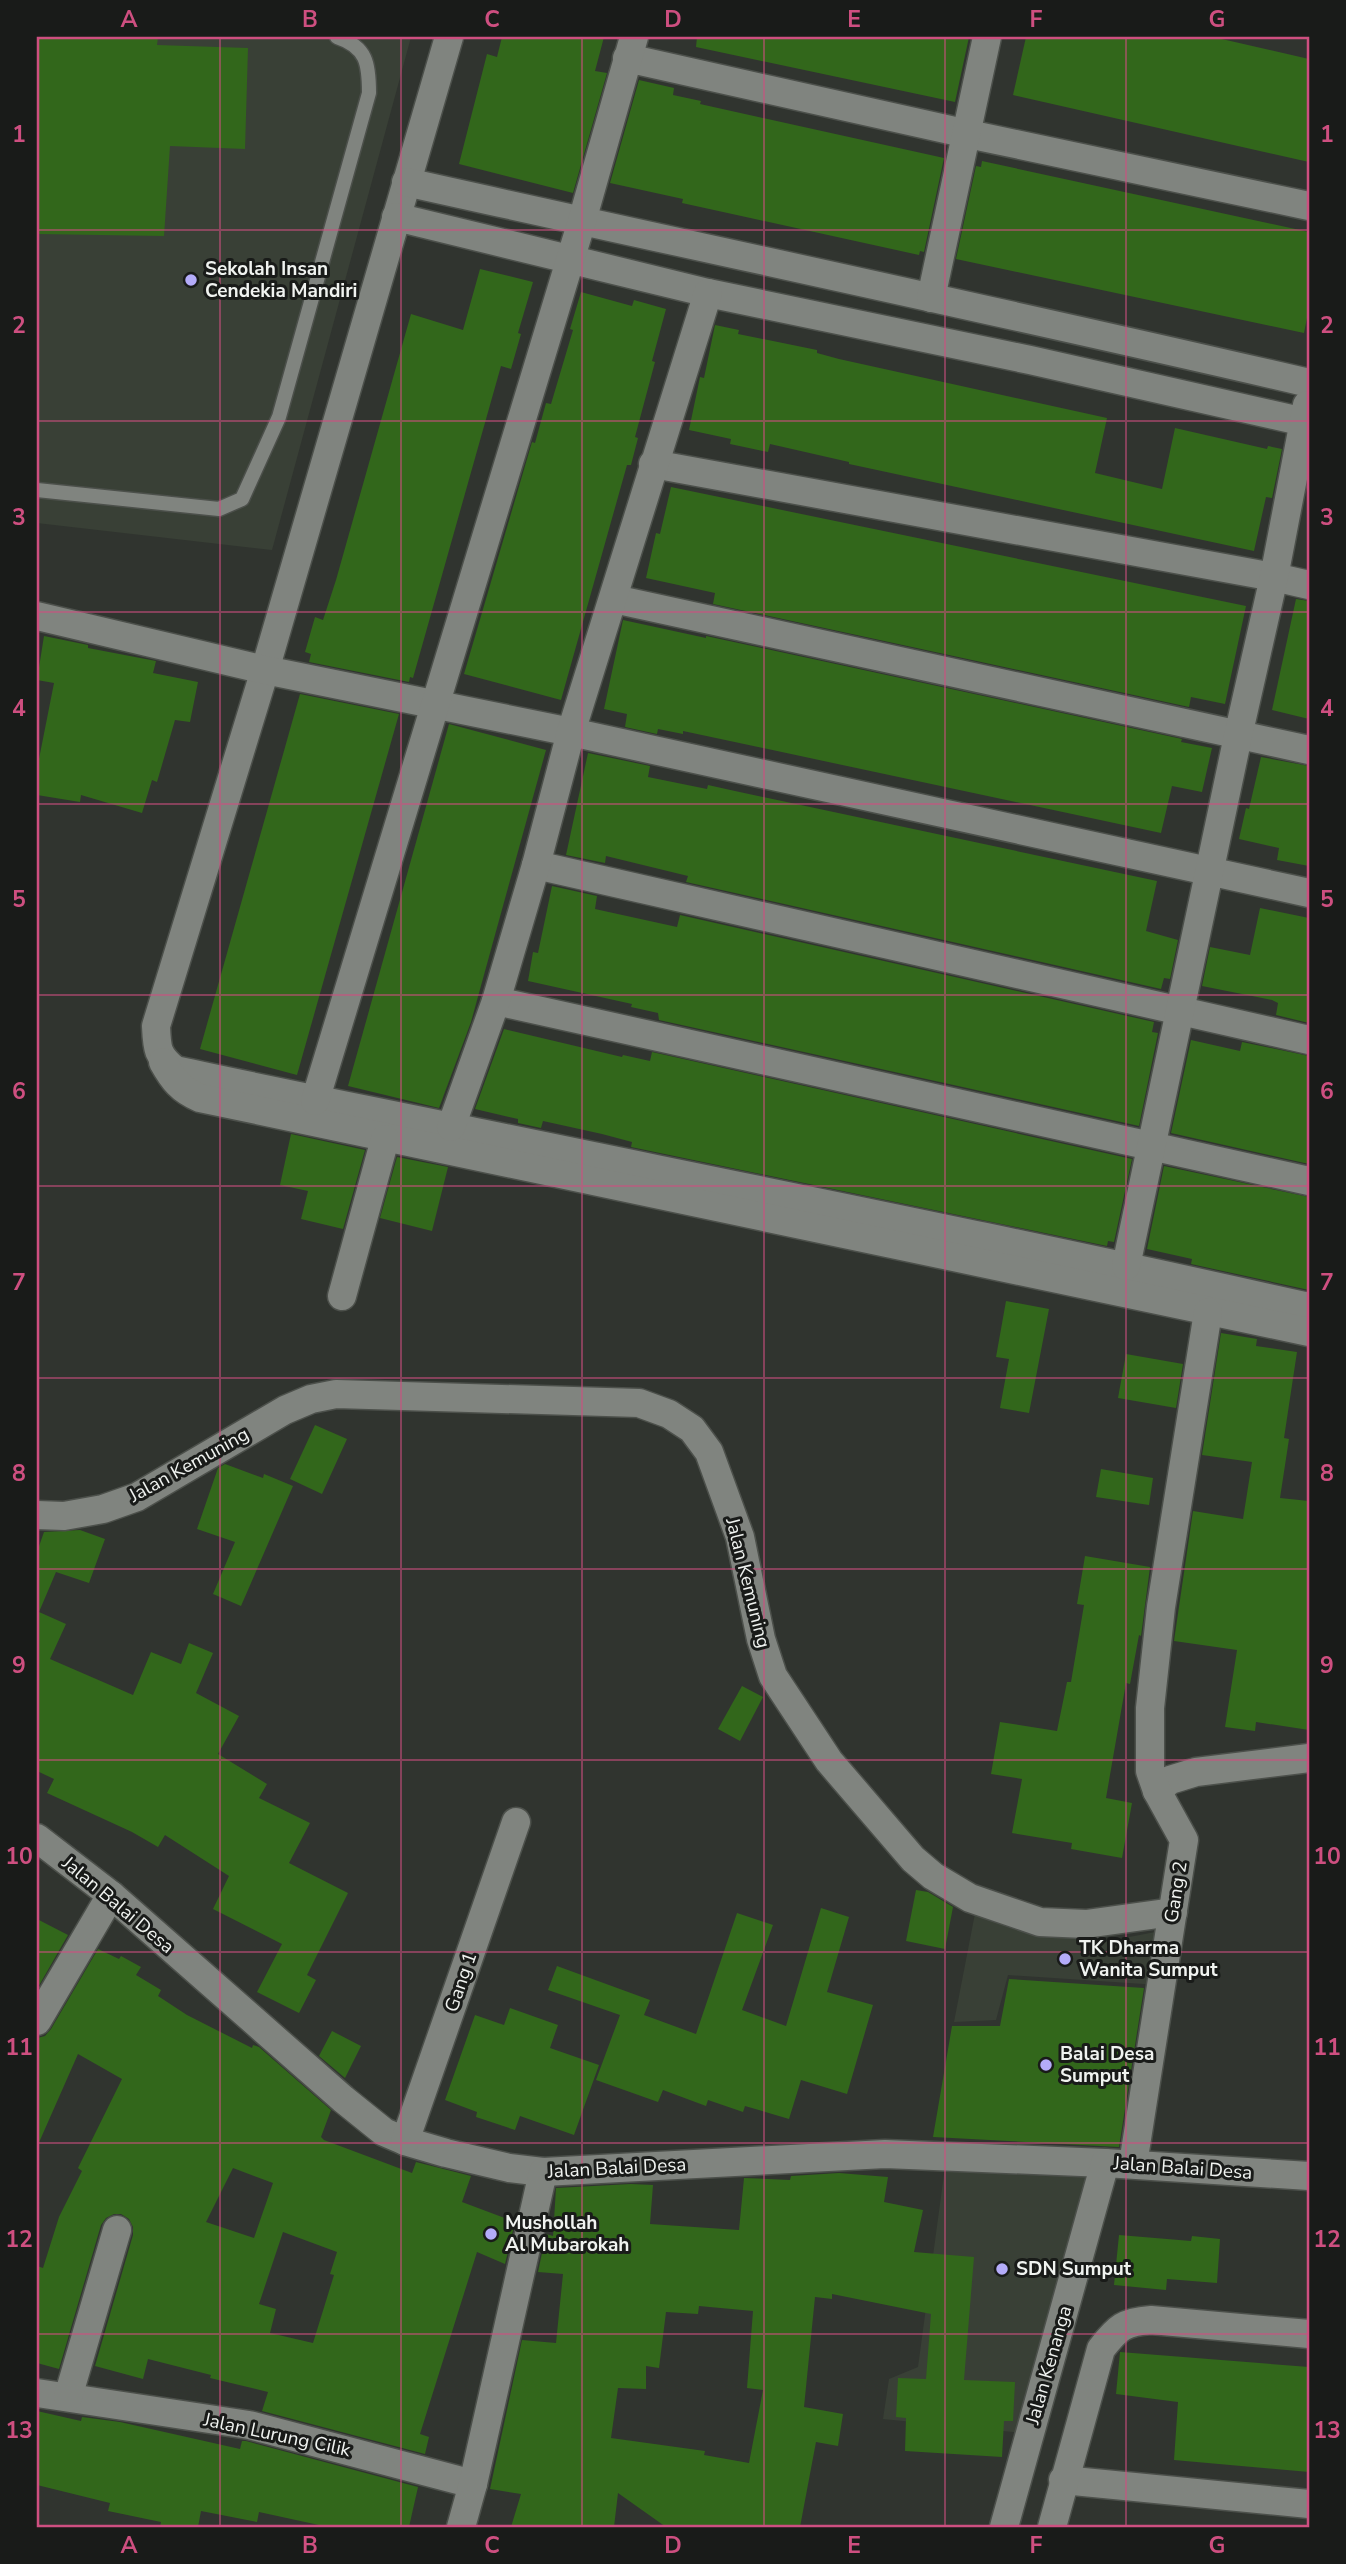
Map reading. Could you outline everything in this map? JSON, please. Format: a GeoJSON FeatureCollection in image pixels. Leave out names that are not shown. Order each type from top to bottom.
{"type":"FeatureCollection","features":[{"type":"Feature","properties":{"kind":"street"},"geometry":{"type":"LineString","coordinates":[[449,37],[265,670],[156,1026],[156,1044],[160,1058],[174,1081],[185,1092],[200,1098],[385,1139],[1309,1332]]}},
{"type":"Feature","properties":{"kind":"street"},"geometry":{"type":"LineString","coordinates":[[931,298],[987,37]]}},
{"type":"Feature","properties":{"kind":"street"},"geometry":{"type":"LineString","coordinates":[[315,1101],[582,221],[631,48],[968,134],[1309,206]]}},
{"type":"Feature","properties":{"kind":"street"},"geometry":{"type":"LineString","coordinates":[[406,182],[1039,320],[1309,383]]}},
{"type":"Feature","properties":{"kind":"street"},"geometry":{"type":"LineString","coordinates":[[396,217],[708,293],[1031,360],[1306,422]]}},
{"type":"Feature","properties":{"kind":"street"},"geometry":{"type":"LineString","coordinates":[[451,1127],[496,1001],[571,732],[708,293]]}},
{"type":"Feature","properties":{"kind":"street"},"geometry":{"type":"LineString","coordinates":[[1031,360],[1039,320]]}},
{"type":"Feature","properties":{"kind":"street"},"geometry":{"type":"LineString","coordinates":[[1126,1266],[1274,576],[1306,422],[1309,393]]}},
{"type":"Feature","properties":{"kind":"street"},"geometry":{"type":"LineString","coordinates":[[653,464],[1274,576],[1309,585]]}},
{"type":"Feature","properties":{"kind":"street"},"geometry":{"type":"LineString","coordinates":[[614,599],[1309,750]]}},
{"type":"Feature","properties":{"kind":"street"},"geometry":{"type":"LineString","coordinates":[[37,617],[265,670],[571,732],[1309,893]]}},
{"type":"Feature","properties":{"kind":"street"},"geometry":{"type":"LineString","coordinates":[[536,865],[1309,1040]]}},
{"type":"Feature","properties":{"kind":"street"},"geometry":{"type":"LineString","coordinates":[[496,1001],[1309,1181]]}},
{"type":"Feature","properties":{"kind":"street"},"geometry":{"type":"LineString","coordinates":[[160,1058],[175,1070],[315,1101],[1126,1266],[1309,1307]]}},
{"type":"Feature","properties":{"kind":"street"},"geometry":{"type":"LineString","coordinates":[[342,1296],[385,1139]]}},
{"type":"Feature","properties":{"kind":"street","name":"Gang 2"},"geometry":{"type":"LineString","coordinates":[[1119,2163],[1173,1912],[1184,1840],[1157,1791],[1150,1771],[1150,1708],[1161,1607],[1208,1312]]}},
{"type":"Feature","properties":{"kind":"street","name":"Jalan Kemuning"},"geometry":{"type":"LineString","coordinates":[[37,1515],[64,1516],[103,1509],[137,1497],[285,1410],[311,1399],[336,1394],[639,1403],[669,1414],[692,1429],[709,1452],[740,1537],[761,1639],[773,1676],[829,1761],[913,1859],[933,1876],[970,1898],[1040,1923],[1086,1924],[1173,1912]]}},
{"type":"Feature","properties":{"kind":"street"},"geometry":{"type":"LineString","coordinates":[[1157,1791],[1170,1780],[1196,1772],[1309,1758]]}},
{"type":"Feature","properties":{"kind":"street","name":"Gang 1"},"geometry":{"type":"LineString","coordinates":[[405,2141],[516,1822]]}},
{"type":"Feature","properties":{"kind":"street","name":"Jalan Balai Desa"},"geometry":{"type":"LineString","coordinates":[[37,1838],[111,1895],[343,2099],[384,2132],[405,2141],[509,2168],[543,2172],[885,2154],[1119,2163],[1309,2176]]}},
{"type":"Feature","properties":{"kind":"street"},"geometry":{"type":"LineString","coordinates":[[37,2021],[111,1895]]}},
{"type":"Feature","properties":{"kind":"street","name":"Jalan Kenanga"},"geometry":{"type":"LineString","coordinates":[[1004,2527],[1119,2163]]}},
{"type":"Feature","properties":{"kind":"street"},"geometry":{"type":"LineString","coordinates":[[461,2527],[543,2172]]}},
{"type":"Feature","properties":{"kind":"street"},"geometry":{"type":"LineString","coordinates":[[68,2397],[117,2230]]}},
{"type":"Feature","properties":{"kind":"street"},"geometry":{"type":"LineString","coordinates":[[1052,2527],[1101,2349],[1115,2331],[1130,2322],[1151,2320],[1309,2334]]}},
{"type":"Feature","properties":{"kind":"street","name":"Jalan Lurung Cilik"},"geometry":{"type":"LineString","coordinates":[[37,2393],[248,2425],[473,2484]]}},
{"type":"Feature","properties":{"kind":"street"},"geometry":{"type":"LineString","coordinates":[[1063,2480],[1309,2504]]}},
{"type":"Feature","properties":{"kind":"lane"},"geometry":{"type":"LineString","coordinates":[[37,490],[219,509],[242,499],[279,417],[369,93],[369,69],[361,50],[349,41],[337,37]]}},
{"type":"Feature","properties":{"kind":"shaded area","name":"Sekolah Insan Cendekia Mandiri"},"geometry":{"type":"Polygon","coordinates":[[[37,37],[411,37],[272,550],[37,523],[37,37]]]}},
{"type":"Feature","properties":{"kind":"shaded area","name":"TK Dharma Wanita Sumput"},"geometry":{"type":"Polygon","coordinates":[[[978,1898],[1048,1931],[1098,1943],[1171,1929],[1159,1985],[1008,1975],[996,2020],[954,2022],[978,1898]]]}},
{"type":"Feature","properties":{"kind":"shaded area","name":"SDN Sumput"},"geometry":{"type":"Polygon","coordinates":[[[945,2167],[1103,2171],[1024,2433],[883,2419],[889,2379],[918,2367],[945,2167]]]}},
{"type":"Feature","properties":{"kind":"building"},"geometry":{"type":"Polygon","coordinates":[[[37,37],[158,37],[157,45],[248,48],[245,149],[170,146],[164,236],[37,234],[37,37]]]}},
{"type":"Feature","properties":{"kind":"building"},"geometry":{"type":"Polygon","coordinates":[[[502,37],[604,37],[595,71],[607,73],[573,193],[459,164],[487,54],[497,57],[502,37]]]}},
{"type":"Feature","properties":{"kind":"building"},"geometry":{"type":"Polygon","coordinates":[[[697,37],[969,37],[955,102],[696,47],[697,37]]]}},
{"type":"Feature","properties":{"kind":"building"},"geometry":{"type":"Polygon","coordinates":[[[1026,37],[1213,37],[1309,59],[1309,162],[1013,95],[1026,37]]]}},
{"type":"Feature","properties":{"kind":"building"},"geometry":{"type":"Polygon","coordinates":[[[639,80],[674,88],[673,95],[701,101],[700,104],[944,158],[924,252],[920,251],[919,255],[682,203],[683,199],[610,183],[639,80]]]}},
{"type":"Feature","properties":{"kind":"building"},"geometry":{"type":"Polygon","coordinates":[[[982,161],[1309,232],[1309,308],[1304,333],[956,259],[976,166],[981,167],[982,161]]]}},
{"type":"Feature","properties":{"kind":"building"},"geometry":{"type":"Polygon","coordinates":[[[480,269],[533,282],[511,369],[501,366],[413,678],[410,677],[409,682],[309,662],[311,654],[305,652],[315,617],[323,620],[336,580],[411,314],[463,330],[480,269]]]}},
{"type":"Feature","properties":{"kind":"building"},"geometry":{"type":"Polygon","coordinates":[[[581,292],[632,306],[634,300],[666,309],[652,361],[655,362],[635,437],[638,438],[631,465],[627,465],[561,700],[464,674],[532,442],[535,443],[546,403],[551,404],[573,330],[570,329],[581,292]]]}},
{"type":"Feature","properties":{"kind":"building"},"geometry":{"type":"Polygon","coordinates":[[[715,325],[739,330],[738,334],[817,350],[817,353],[839,359],[1107,418],[1095,473],[1162,489],[1175,428],[1267,449],[1268,446],[1282,449],[1272,498],[1266,497],[1254,551],[849,464],[770,444],[768,452],[730,444],[731,439],[689,430],[715,325]]]}},
{"type":"Feature","properties":{"kind":"building"},"geometry":{"type":"Polygon","coordinates":[[[671,487],[1246,606],[1225,704],[1191,697],[1189,707],[713,604],[715,593],[646,578],[656,533],[660,534],[671,487]]]}},
{"type":"Feature","properties":{"kind":"building"},"geometry":{"type":"Polygon","coordinates":[[[1296,599],[1309,601],[1309,719],[1272,710],[1296,599]]]}},
{"type":"Feature","properties":{"kind":"building"},"geometry":{"type":"Polygon","coordinates":[[[623,620],[1182,739],[1181,742],[1212,748],[1202,792],[1172,786],[1161,833],[683,731],[683,734],[658,729],[657,734],[625,727],[627,714],[604,709],[623,620]]]}},
{"type":"Feature","properties":{"kind":"building"},"geometry":{"type":"Polygon","coordinates":[[[44,636],[88,645],[88,648],[156,661],[153,673],[198,682],[190,722],[175,720],[157,782],[152,780],[142,813],[81,795],[80,802],[37,795],[37,769],[54,683],[37,680],[44,636]]]}},
{"type":"Feature","properties":{"kind":"building"},"geometry":{"type":"Polygon","coordinates":[[[300,694],[399,714],[297,1075],[200,1049],[300,694]]]}},
{"type":"Feature","properties":{"kind":"building"},"geometry":{"type":"Polygon","coordinates":[[[449,724],[546,750],[471,1022],[439,1108],[348,1086],[449,724]]]}},
{"type":"Feature","properties":{"kind":"building"},"geometry":{"type":"Polygon","coordinates":[[[588,753],[650,766],[648,777],[707,789],[708,785],[1157,881],[1146,931],[1178,940],[1170,979],[1164,978],[1161,989],[686,882],[688,876],[606,856],[605,863],[566,855],[588,753]]]}},
{"type":"Feature","properties":{"kind":"building"},"geometry":{"type":"Polygon","coordinates":[[[1261,757],[1309,766],[1309,866],[1277,860],[1279,848],[1239,839],[1261,757]]]}},
{"type":"Feature","properties":{"kind":"building"},"geometry":{"type":"Polygon","coordinates":[[[552,886],[597,896],[595,909],[677,927],[680,915],[1154,1022],[1152,1032],[1158,1033],[1139,1126],[659,1020],[658,1013],[631,1007],[632,1004],[528,981],[533,952],[538,953],[552,886]]]}},
{"type":"Feature","properties":{"kind":"building"},"geometry":{"type":"Polygon","coordinates":[[[1260,908],[1309,918],[1309,1023],[1276,1015],[1278,1003],[1272,1000],[1202,986],[1210,947],[1250,955],[1260,908]]]}},
{"type":"Feature","properties":{"kind":"building"},"geometry":{"type":"Polygon","coordinates":[[[504,1029],[622,1057],[623,1055],[650,1061],[652,1052],[1132,1159],[1114,1242],[1108,1241],[1107,1246],[631,1147],[632,1142],[602,1134],[543,1121],[541,1128],[518,1123],[518,1119],[475,1109],[504,1029]]]}},
{"type":"Feature","properties":{"kind":"building"},"geometry":{"type":"Polygon","coordinates":[[[1191,1040],[1240,1051],[1242,1042],[1309,1056],[1309,1164],[1171,1133],[1191,1040]]]}},
{"type":"Feature","properties":{"kind":"building"},"geometry":{"type":"Polygon","coordinates":[[[291,1134],[365,1150],[343,1229],[301,1219],[308,1191],[280,1185],[291,1134]]]}},
{"type":"Feature","properties":{"kind":"building"},"geometry":{"type":"Polygon","coordinates":[[[397,1157],[448,1167],[432,1231],[380,1218],[397,1157]]]}},
{"type":"Feature","properties":{"kind":"building"},"geometry":{"type":"Polygon","coordinates":[[[1164,1166],[1309,1197],[1309,1290],[1191,1264],[1192,1259],[1147,1249],[1164,1166]]]}},
{"type":"Feature","properties":{"kind":"building"},"geometry":{"type":"Polygon","coordinates":[[[1006,1301],[1049,1309],[1029,1413],[1000,1408],[1009,1359],[996,1357],[1006,1301]]]}},
{"type":"Feature","properties":{"kind":"building"},"geometry":{"type":"Polygon","coordinates":[[[1221,1333],[1257,1339],[1256,1346],[1297,1352],[1284,1438],[1289,1439],[1280,1498],[1309,1501],[1309,1730],[1256,1722],[1255,1731],[1225,1727],[1237,1650],[1174,1641],[1193,1511],[1243,1519],[1252,1462],[1202,1455],[1221,1333]]]}},
{"type":"Feature","properties":{"kind":"building"},"geometry":{"type":"Polygon","coordinates":[[[1126,1354],[1183,1364],[1176,1408],[1118,1398],[1126,1354]]]}},
{"type":"Feature","properties":{"kind":"building"},"geometry":{"type":"Polygon","coordinates":[[[315,1425],[347,1439],[322,1494],[290,1479],[315,1425]]]}},
{"type":"Feature","properties":{"kind":"building"},"geometry":{"type":"Polygon","coordinates":[[[225,1464],[263,1478],[264,1474],[293,1486],[241,1606],[213,1594],[235,1542],[197,1529],[218,1468],[225,1464]]]}},
{"type":"Feature","properties":{"kind":"building"},"geometry":{"type":"Polygon","coordinates":[[[1101,1469],[1153,1478],[1149,1505],[1096,1497],[1101,1469]]]}},
{"type":"Feature","properties":{"kind":"building"},"geometry":{"type":"Polygon","coordinates":[[[80,1530],[105,1539],[89,1583],[56,1572],[39,1612],[66,1624],[50,1659],[133,1695],[151,1652],[181,1664],[189,1643],[213,1653],[196,1693],[239,1716],[218,1754],[267,1784],[259,1798],[310,1823],[289,1863],[348,1893],[307,1975],[316,1980],[299,2013],[257,1992],[282,1944],[213,1909],[229,1876],[165,1835],[158,1847],[132,1832],[47,1793],[54,1779],[37,1771],[37,1552],[44,1532],[80,1530]]]}},
{"type":"Feature","properties":{"kind":"building"},"geometry":{"type":"Polygon","coordinates":[[[1085,1556],[1150,1567],[1141,1636],[1139,1635],[1130,1684],[1126,1683],[1106,1798],[1132,1803],[1122,1858],[1071,1849],[1072,1843],[1012,1833],[1022,1779],[991,1774],[1000,1722],[1057,1731],[1067,1682],[1071,1682],[1084,1605],[1077,1604],[1085,1556]]]}},
{"type":"Feature","properties":{"kind":"building"},"geometry":{"type":"Polygon","coordinates":[[[742,1686],[763,1697],[740,1741],[718,1729],[742,1686]]]}},
{"type":"Feature","properties":{"kind":"building"},"geometry":{"type":"Polygon","coordinates":[[[916,1890],[928,1892],[953,1907],[945,1949],[906,1941],[916,1890]]]}},
{"type":"Feature","properties":{"kind":"building"},"geometry":{"type":"Polygon","coordinates":[[[821,1908],[849,1917],[827,1992],[873,2005],[847,2094],[801,2080],[789,2119],[745,2106],[743,2112],[708,2100],[706,2106],[663,2090],[658,2102],[596,2080],[620,2015],[548,1990],[557,1966],[650,2000],[644,2015],[696,2034],[737,1913],[773,1925],[742,2010],[786,2026],[821,1908]]]}},
{"type":"Feature","properties":{"kind":"building"},"geometry":{"type":"Polygon","coordinates":[[[37,1919],[68,1935],[37,1989],[37,1919]]]}},
{"type":"Feature","properties":{"kind":"building"},"geometry":{"type":"Polygon","coordinates":[[[98,1949],[119,1959],[121,1956],[141,1967],[136,1975],[161,1990],[158,1996],[187,2015],[252,2048],[253,2045],[259,2047],[331,2110],[321,2137],[324,2140],[412,2173],[416,2162],[471,2176],[462,2202],[515,2222],[505,2264],[477,2252],[420,2434],[429,2437],[425,2454],[262,2411],[268,2392],[210,2378],[211,2375],[148,2359],[143,2379],[95,2366],[133,2235],[129,2219],[121,2214],[106,2218],[101,2225],[59,2369],[37,2363],[37,2266],[43,2268],[59,2217],[82,2171],[78,2168],[122,2079],[78,2054],[37,2147],[37,2038],[45,2036],[98,1949]],[[233,2168],[206,2222],[254,2238],[273,2183],[233,2168]],[[283,2232],[259,2304],[276,2309],[270,2333],[313,2343],[334,2275],[330,2274],[337,2252],[283,2232]]]}},
{"type":"Feature","properties":{"kind":"building","name":"Balai Desa Sumput"},"geometry":{"type":"Polygon","coordinates":[[[1009,1979],[1144,1988],[1119,2147],[933,2137],[952,2026],[1000,2026],[1009,1979]]]}},
{"type":"Feature","properties":{"kind":"building"},"geometry":{"type":"Polygon","coordinates":[[[510,2008],[558,2025],[550,2048],[599,2065],[574,2135],[520,2116],[515,2130],[476,2117],[477,2112],[445,2100],[475,2015],[504,2025],[510,2008]]]}},
{"type":"Feature","properties":{"kind":"building"},"geometry":{"type":"Polygon","coordinates":[[[332,2031],[361,2046],[345,2078],[319,2056],[332,2031]]]}},
{"type":"Feature","properties":{"kind":"building"},"geometry":{"type":"Polygon","coordinates":[[[839,2173],[888,2177],[884,2202],[923,2210],[914,2252],[974,2257],[964,2380],[1015,2382],[1013,2421],[1004,2421],[1002,2457],[905,2451],[906,2418],[896,2417],[898,2378],[926,2379],[931,2314],[832,2294],[832,2299],[815,2297],[804,2407],[843,2414],[838,2446],[816,2442],[800,2527],[666,2527],[618,2493],[614,2527],[511,2527],[521,2494],[490,2489],[522,2340],[556,2343],[563,2274],[538,2272],[546,2234],[553,2236],[556,2188],[653,2185],[650,2224],[739,2230],[744,2178],[790,2180],[791,2176],[839,2173]],[[699,2306],[698,2314],[666,2312],[659,2368],[646,2366],[646,2389],[618,2388],[611,2438],[705,2451],[704,2455],[749,2463],[763,2390],[747,2388],[753,2311],[699,2306]]]}},
{"type":"Feature","properties":{"kind":"building"},"geometry":{"type":"Polygon","coordinates":[[[1119,2235],[1191,2241],[1192,2236],[1220,2239],[1217,2283],[1167,2279],[1166,2290],[1114,2285],[1119,2235]]]}},
{"type":"Feature","properties":{"kind":"building"},"geometry":{"type":"Polygon","coordinates":[[[1120,2352],[1309,2367],[1309,2472],[1174,2460],[1178,2402],[1116,2394],[1120,2352]]]}},
{"type":"Feature","properties":{"kind":"building"},"geometry":{"type":"Polygon","coordinates":[[[37,2411],[81,2421],[82,2417],[120,2422],[240,2449],[242,2441],[246,2441],[418,2487],[409,2527],[328,2527],[259,2512],[257,2522],[201,2511],[198,2527],[160,2527],[161,2522],[108,2511],[110,2503],[37,2485],[37,2411]]]}},
{"type":"Feature","properties":{"kind":"place","name":"Sekolah Insan Cendekia Mandiri"},"geometry":{"type":"Point","coordinates":[191,280]}},
{"type":"Feature","properties":{"kind":"place","name":"TK Dharma Wanita Sumput"},"geometry":{"type":"Point","coordinates":[1065,1959]}},
{"type":"Feature","properties":{"kind":"place","name":"Balai Desa Sumput"},"geometry":{"type":"Point","coordinates":[1046,2065]}},
{"type":"Feature","properties":{"kind":"place","name":"Mushollah Al Mubarokah"},"geometry":{"type":"Point","coordinates":[491,2234]}},
{"type":"Feature","properties":{"kind":"place","name":"SDN Sumput"},"geometry":{"type":"Point","coordinates":[1002,2269]}}]}
